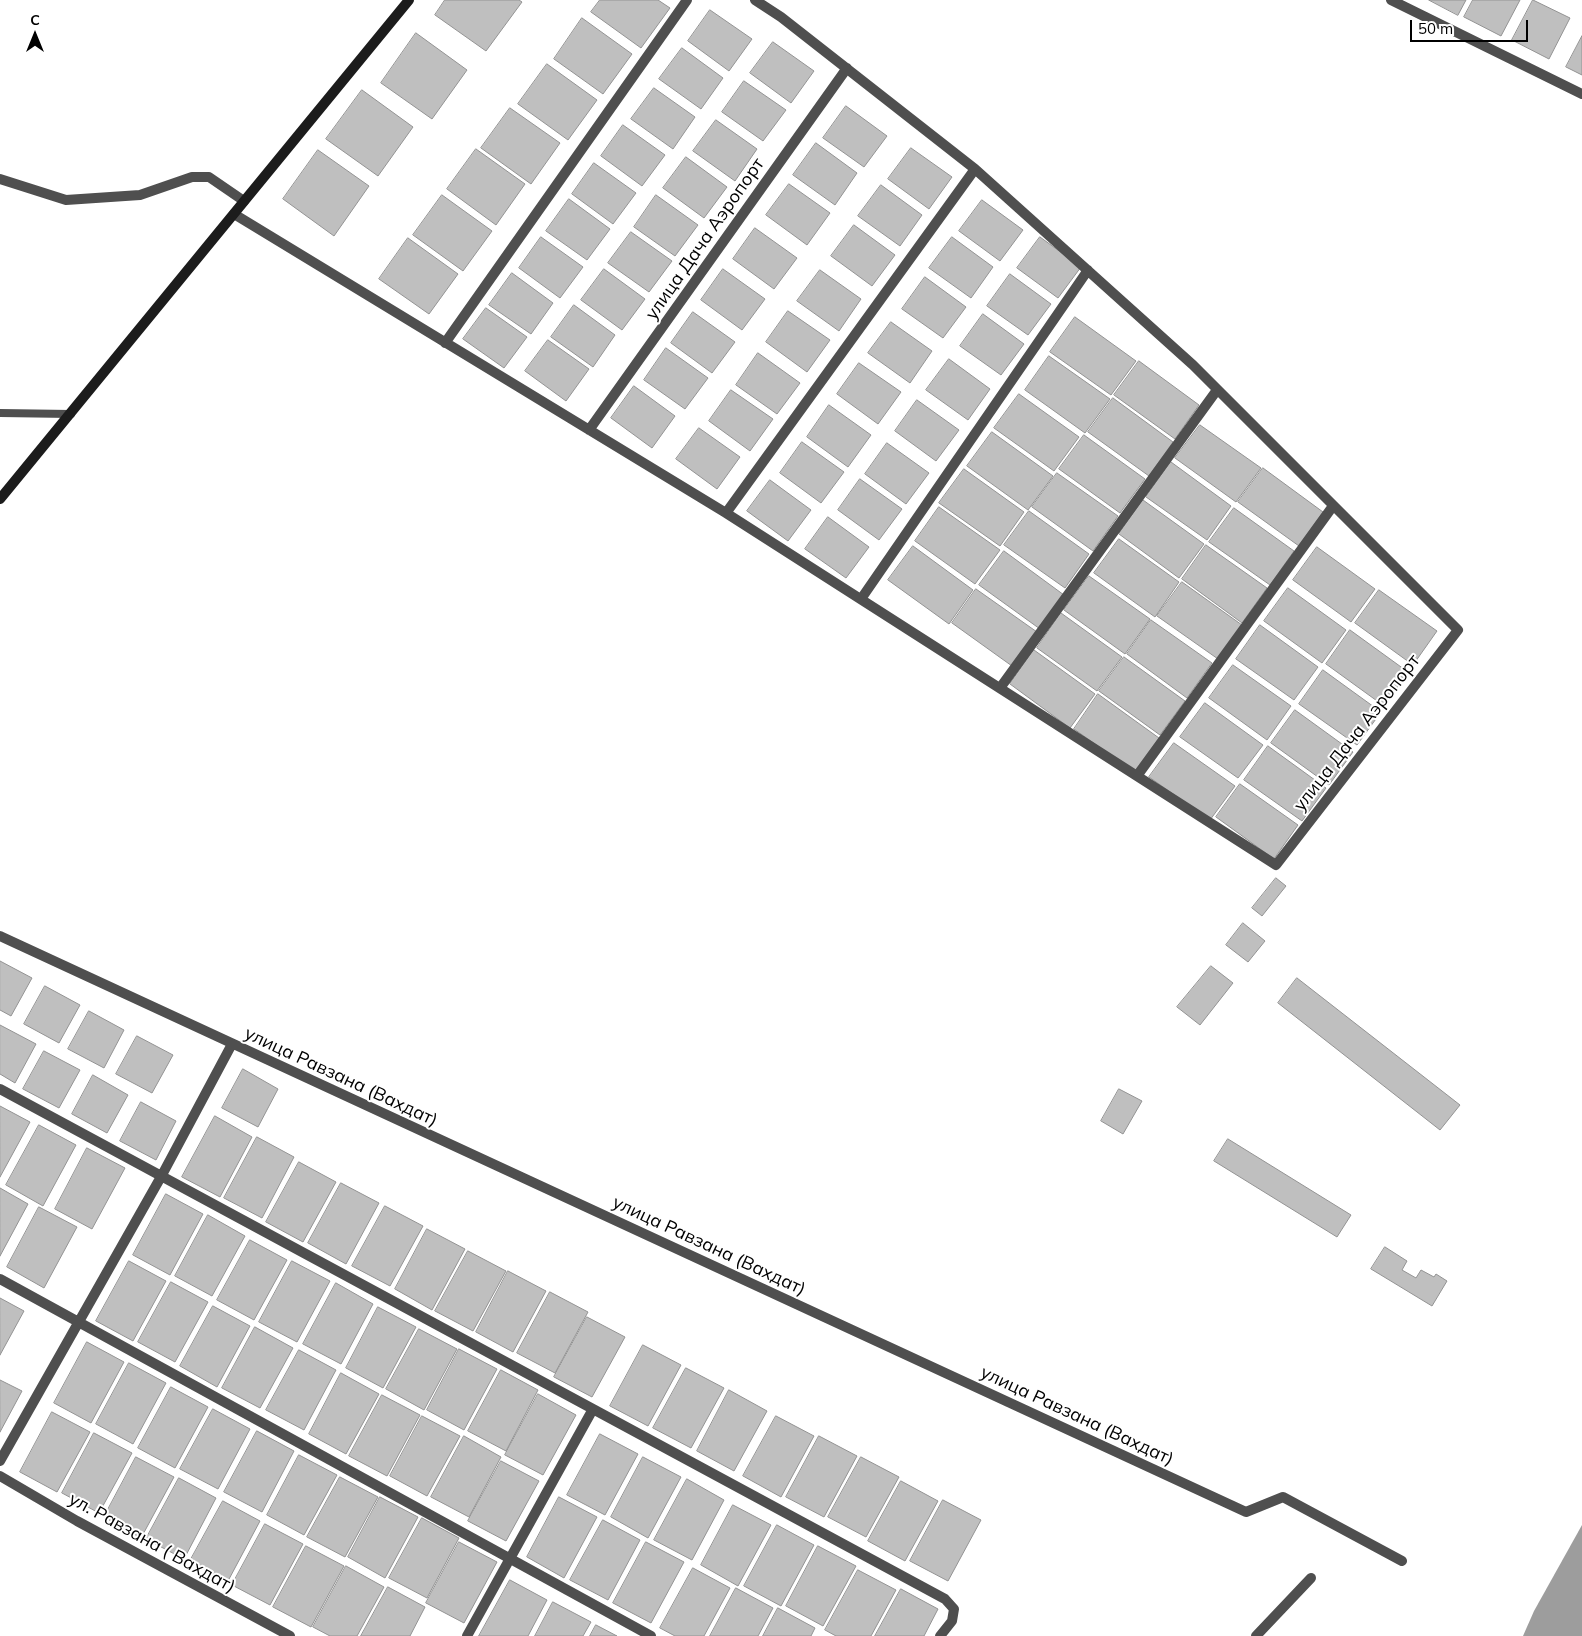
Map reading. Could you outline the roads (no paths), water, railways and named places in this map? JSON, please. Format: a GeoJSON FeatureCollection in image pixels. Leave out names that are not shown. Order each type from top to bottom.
{"type":"FeatureCollection","features":[{"type":"Feature","properties":{"kind":"main road"},"geometry":{"type":"LineString","coordinates":[[0,499],[72,414],[409,0]]}},
{"type":"Feature","properties":{"kind":"street"},"geometry":{"type":"LineString","coordinates":[[445,342],[687,0]]}},
{"type":"Feature","properties":{"kind":"street","name":"улица Дача Аэропорт"},"geometry":{"type":"LineString","coordinates":[[234,214],[726,513],[1276,865],[1458,630],[1218,390],[1088,270],[975,169],[781,16],[755,0]]}},
{"type":"Feature","properties":{"kind":"street"},"geometry":{"type":"LineString","coordinates":[[1390,0],[1582,94]]}},
{"type":"Feature","properties":{"kind":"street","name":"улица Дача Аэропорт"},"geometry":{"type":"LineString","coordinates":[[589,430],[847,68]]}},
{"type":"Feature","properties":{"kind":"street"},"geometry":{"type":"LineString","coordinates":[[726,513],[975,169]]}},
{"type":"Feature","properties":{"kind":"street"},"geometry":{"type":"LineString","coordinates":[[0,179],[66,200],[140,195],[192,178],[209,178],[244,202]]}},
{"type":"Feature","properties":{"kind":"street"},"geometry":{"type":"LineString","coordinates":[[861,599],[1088,270]]}},
{"type":"Feature","properties":{"kind":"street"},"geometry":{"type":"LineString","coordinates":[[1000,688],[1218,390]]}},
{"type":"Feature","properties":{"kind":"street"},"geometry":{"type":"LineString","coordinates":[[1137,776],[1333,506]]}},
{"type":"Feature","properties":{"kind":"street","name":"улица Равзана (Вахдат)"},"geometry":{"type":"LineString","coordinates":[[0,936],[1246,1512],[1283,1496],[1402,1560]]}},
{"type":"Feature","properties":{"kind":"street"},"geometry":{"type":"LineString","coordinates":[[0,1461],[77,1322],[162,1175],[232,1044]]}},
{"type":"Feature","properties":{"kind":"street"},"geometry":{"type":"LineString","coordinates":[[0,1089],[945,1599],[954,1609],[952,1621],[940,1636]]}},
{"type":"Feature","properties":{"kind":"street"},"geometry":{"type":"LineString","coordinates":[[0,1279],[651,1636]]}},
{"type":"Feature","properties":{"kind":"street"},"geometry":{"type":"LineString","coordinates":[[467,1636],[593,1408]]}},
{"type":"Feature","properties":{"kind":"street","name":"ул. Равзана ( Вахдат)"},"geometry":{"type":"LineString","coordinates":[[0,1476],[77,1521],[290,1636]]}},
{"type":"Feature","properties":{"kind":"street"},"geometry":{"type":"LineString","coordinates":[[1256,1636],[1311,1578]]}},
{"type":"Feature","properties":{"kind":"lane"},"geometry":{"type":"LineString","coordinates":[[0,412],[72,414]]}}]}
